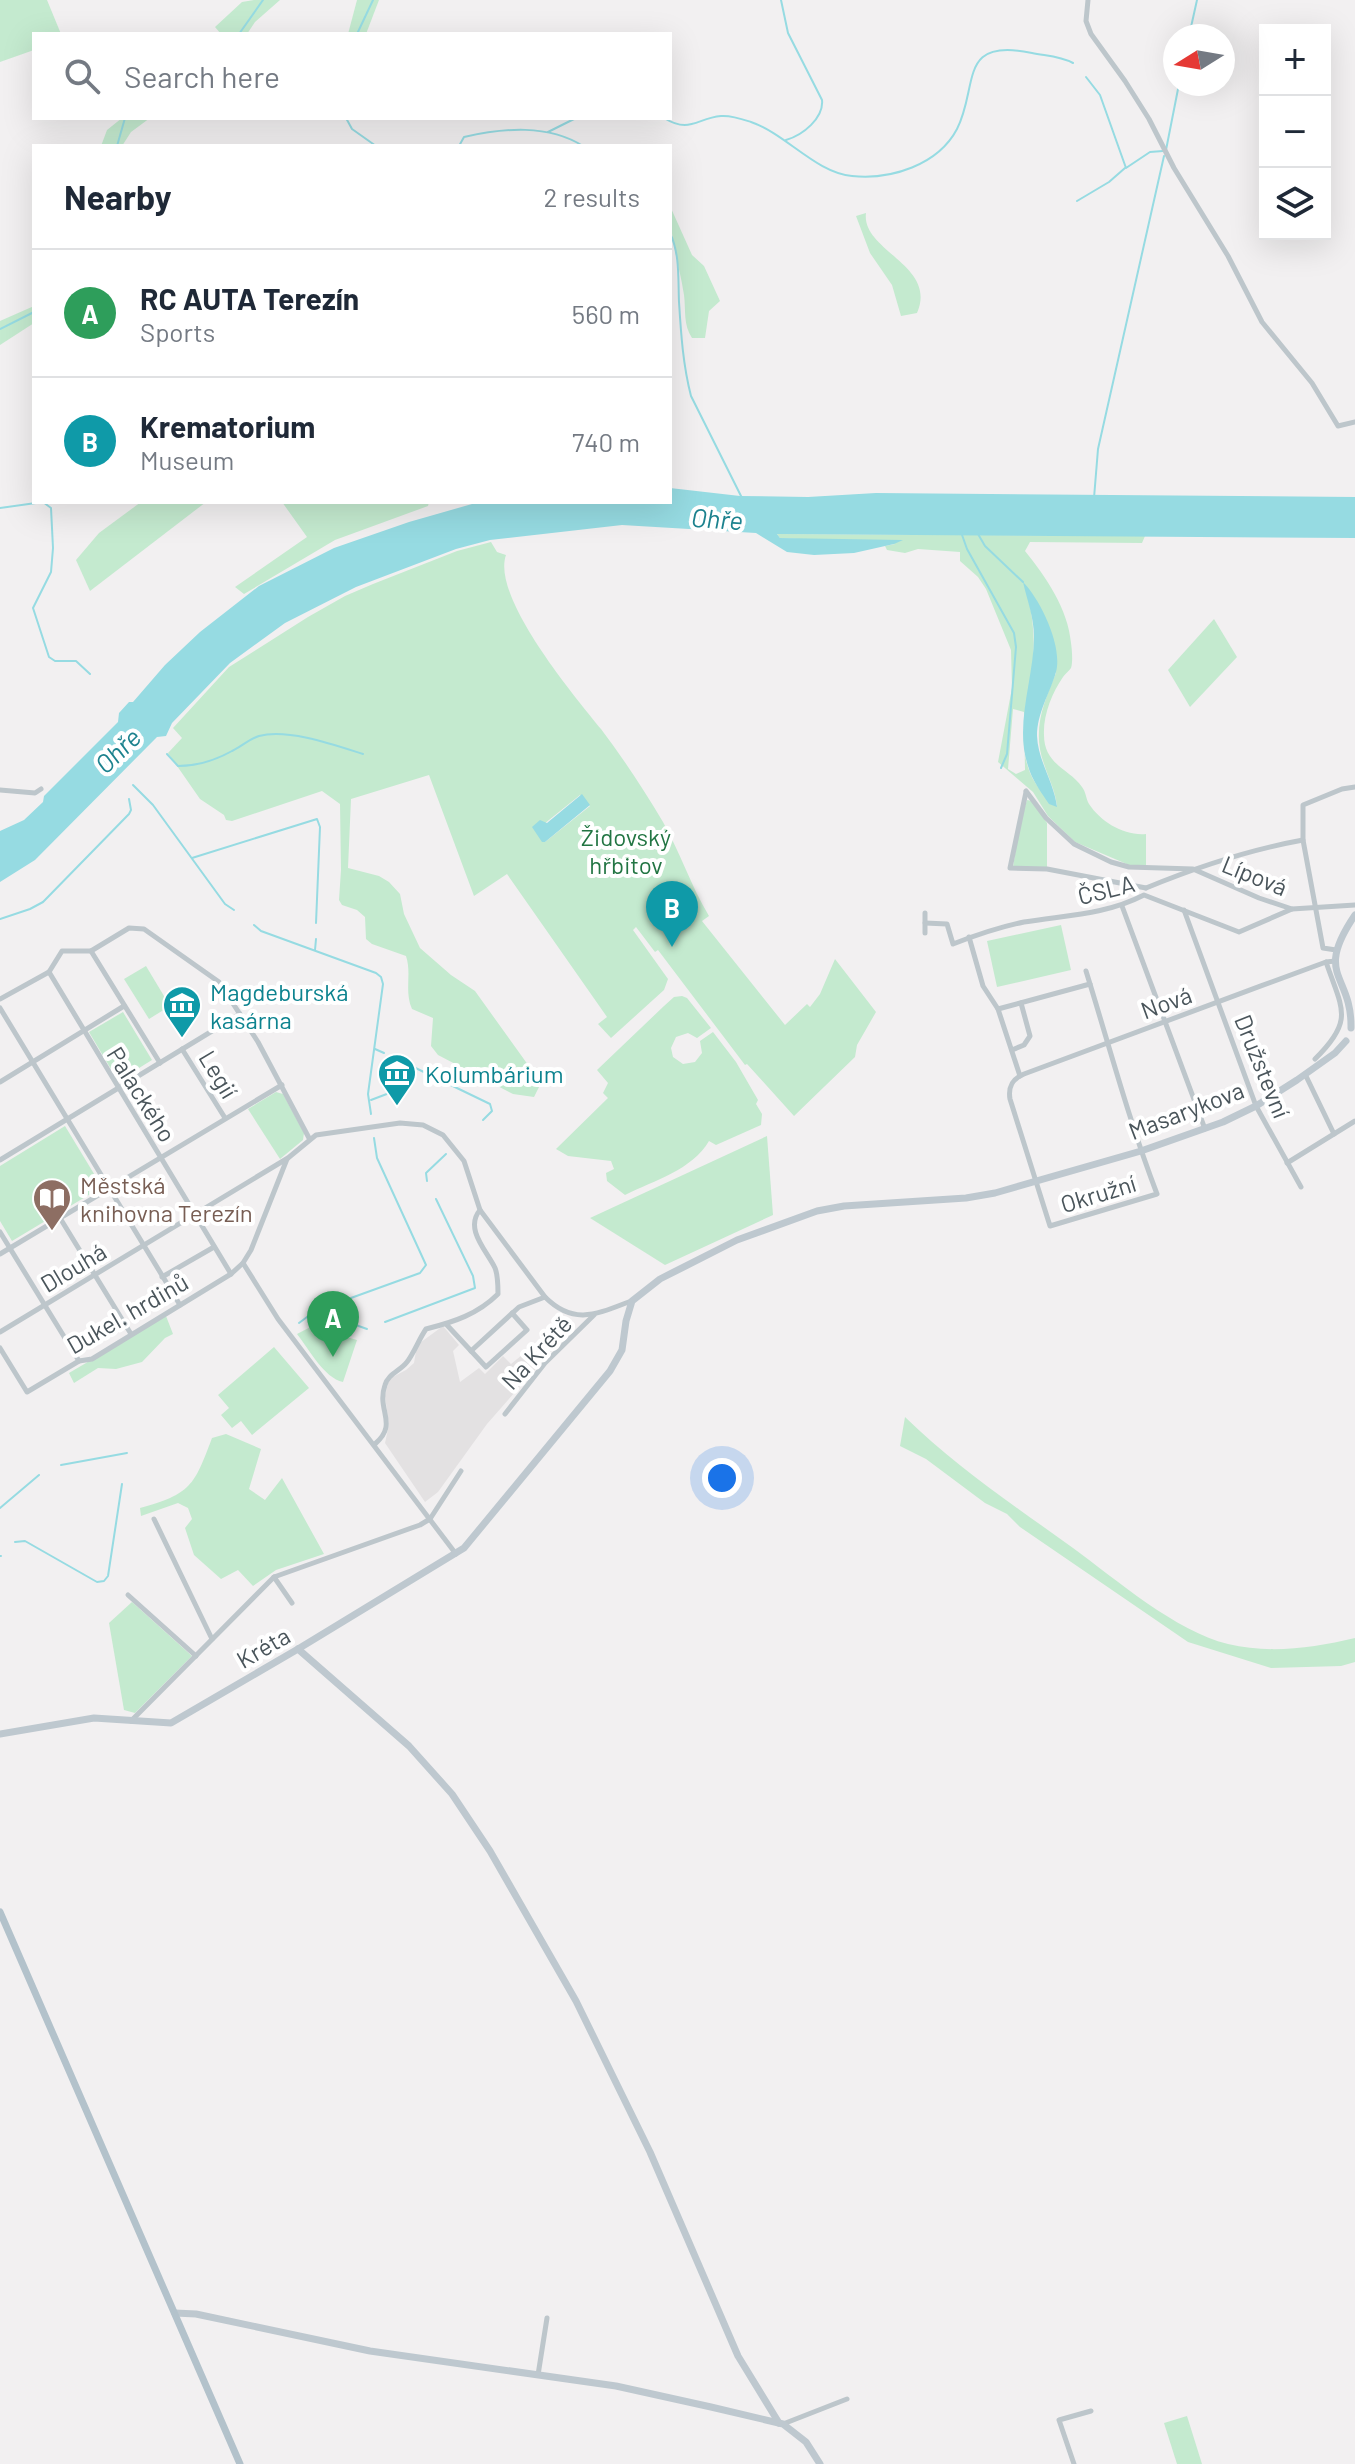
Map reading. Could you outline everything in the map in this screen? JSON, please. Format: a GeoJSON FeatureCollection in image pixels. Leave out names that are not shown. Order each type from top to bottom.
{"type":"FeatureCollection","features":[{"type":"Feature","properties":{"kind":"main road"},"geometry":{"type":"LineString","coordinates":[[0,1912],[240,2464]]}},
{"type":"Feature","properties":{"kind":"street"},"geometry":{"type":"LineString","coordinates":[[1088,0],[1086,21],[1091,34],[1125,81],[1228,256],[1271,336],[1312,383],[1338,426],[1355,422]]}},
{"type":"Feature","properties":{"kind":"street"},"geometry":{"type":"LineString","coordinates":[[1336,950],[1323,948],[1313,906],[1303,840],[1303,805],[1355,787]]}},
{"type":"Feature","properties":{"kind":"street"},"geometry":{"type":"LineString","coordinates":[[0,790],[35,793],[41,789]]}},
{"type":"Feature","properties":{"kind":"street"},"geometry":{"type":"LineString","coordinates":[[1145,892],[1047,869],[1010,868],[1026,791],[1046,818],[1074,844],[1129,867],[1193,869],[1268,846],[1303,840]]}},
{"type":"Feature","properties":{"kind":"street","name":"Lípová"},"geometry":{"type":"LineString","coordinates":[[1145,892],[1193,869],[1292,909],[1355,905]]}},
{"type":"Feature","properties":{"kind":"street","name":"ČSLA"},"geometry":{"type":"LineString","coordinates":[[969,937],[1024,922],[1092,914],[1122,906],[1145,892],[1239,932],[1292,909]]}},
{"type":"Feature","properties":{"kind":"street"},"geometry":{"type":"LineString","coordinates":[[1122,906],[1205,1130]]}},
{"type":"Feature","properties":{"kind":"street","name":"Družstevní"},"geometry":{"type":"LineString","coordinates":[[1184,909],[1256,1106],[1301,1187]]}},
{"type":"Feature","properties":{"kind":"street"},"geometry":{"type":"LineString","coordinates":[[925,913],[925,933]]}},
{"type":"Feature","properties":{"kind":"street"},"geometry":{"type":"LineString","coordinates":[[1315,1059],[1337,1034],[1343,1015],[1330,961],[1355,915]]}},
{"type":"Feature","properties":{"kind":"street"},"geometry":{"type":"LineString","coordinates":[[925,923],[947,924],[953,944],[969,937],[983,986],[998,1009],[1020,1076],[1009,1090],[1010,1099],[1036,1183]]}},
{"type":"Feature","properties":{"kind":"street"},"geometry":{"type":"LineString","coordinates":[[0,999],[49,972],[62,951],[91,951],[129,928],[144,929],[219,982],[282,1085],[309,1138]]}},
{"type":"Feature","properties":{"kind":"street"},"geometry":{"type":"LineString","coordinates":[[91,951],[160,1063]]}},
{"type":"Feature","properties":{"kind":"street"},"geometry":{"type":"LineString","coordinates":[[1330,961],[1350,1012],[1353,1029],[1345,1032],[1350,1042]]}},
{"type":"Feature","properties":{"kind":"street","name":"Nová"},"geometry":{"type":"LineString","coordinates":[[1020,1076],[1330,961]]}},
{"type":"Feature","properties":{"kind":"street"},"geometry":{"type":"LineString","coordinates":[[1086,971],[1141,1151]]}},
{"type":"Feature","properties":{"kind":"street","name":"Palackého"},"geometry":{"type":"LineString","coordinates":[[49,972],[231,1274]]}},
{"type":"Feature","properties":{"kind":"street"},"geometry":{"type":"LineString","coordinates":[[998,1009],[1090,984]]}},
{"type":"Feature","properties":{"kind":"street"},"geometry":{"type":"LineString","coordinates":[[1012,1050],[1024,1045],[1030,1036],[1021,1003]]}},
{"type":"Feature","properties":{"kind":"street"},"geometry":{"type":"LineString","coordinates":[[0,1082],[124,1006]]}},
{"type":"Feature","properties":{"kind":"street"},"geometry":{"type":"LineString","coordinates":[[0,1008],[180,1305]]}},
{"type":"Feature","properties":{"kind":"street"},"geometry":{"type":"LineString","coordinates":[[0,1160],[240,1014]]}},
{"type":"Feature","properties":{"kind":"street","name":"Masarykova"},"geometry":{"type":"LineString","coordinates":[[632,1301],[660,1279],[737,1240],[817,1211],[863,1203],[966,1198],[1025,1186],[1205,1130],[1256,1106],[1350,1042]]}},
{"type":"Feature","properties":{"kind":"street","name":"Legií"},"geometry":{"type":"LineString","coordinates":[[182,1049],[225,1118]]}},
{"type":"Feature","properties":{"kind":"street"},"geometry":{"type":"LineString","coordinates":[[1305,1074],[1334,1134]]}},
{"type":"Feature","properties":{"kind":"street"},"geometry":{"type":"LineString","coordinates":[[0,1254],[282,1085]]}},
{"type":"Feature","properties":{"kind":"street"},"geometry":{"type":"LineString","coordinates":[[1287,1163],[1355,1121]]}},
{"type":"Feature","properties":{"kind":"street"},"geometry":{"type":"LineString","coordinates":[[456,1554],[273,1310],[243,1263],[288,1158],[316,1135],[394,1123],[423,1125],[452,1143],[464,1161],[480,1210],[557,1309],[568,1315],[595,1315],[632,1301]]}},
{"type":"Feature","properties":{"kind":"street","name":"Okružní"},"geometry":{"type":"LineString","coordinates":[[1036,1183],[1050,1226],[1157,1194],[1141,1151]]}},
{"type":"Feature","properties":{"kind":"street","name":"Dlouhá"},"geometry":{"type":"LineString","coordinates":[[0,1332],[288,1158]]}},
{"type":"Feature","properties":{"kind":"street"},"geometry":{"type":"LineString","coordinates":[[375,1444],[387,1430],[382,1397],[387,1378],[405,1365],[426,1329],[483,1309],[498,1294],[496,1271],[474,1228],[480,1210]]}},
{"type":"Feature","properties":{"kind":"street"},"geometry":{"type":"LineString","coordinates":[[60,1218],[131,1334]]}},
{"type":"Feature","properties":{"kind":"street"},"geometry":{"type":"LineString","coordinates":[[0,1232],[79,1361]]}},
{"type":"Feature","properties":{"kind":"street"},"geometry":{"type":"LineString","coordinates":[[162,1277],[214,1247]]}},
{"type":"Feature","properties":{"kind":"street","name":"Dukel. hrdinů"},"geometry":{"type":"LineString","coordinates":[[0,1348],[27,1392],[79,1361],[92,1359],[231,1274],[243,1263]]}},
{"type":"Feature","properties":{"kind":"street"},"geometry":{"type":"LineString","coordinates":[[471,1351],[519,1307],[545,1297]]}},
{"type":"Feature","properties":{"kind":"street","name":"Kréta"},"geometry":{"type":"LineString","coordinates":[[131,1721],[171,1723],[456,1554],[610,1371],[622,1350],[632,1301]]}},
{"type":"Feature","properties":{"kind":"street"},"geometry":{"type":"LineString","coordinates":[[446,1324],[486,1367],[527,1330],[512,1313]]}},
{"type":"Feature","properties":{"kind":"street","name":"Na Krétě"},"geometry":{"type":"LineString","coordinates":[[505,1414],[545,1363],[595,1315]]}},
{"type":"Feature","properties":{"kind":"street"},"geometry":{"type":"LineString","coordinates":[[430,1519],[461,1471]]}},
{"type":"Feature","properties":{"kind":"street"},"geometry":{"type":"LineString","coordinates":[[154,1519],[212,1639]]}},
{"type":"Feature","properties":{"kind":"street","name":"Kréta"},"geometry":{"type":"LineString","coordinates":[[131,1721],[274,1577],[430,1519]]}},
{"type":"Feature","properties":{"kind":"street"},"geometry":{"type":"LineString","coordinates":[[274,1577],[292,1603]]}},
{"type":"Feature","properties":{"kind":"street"},"geometry":{"type":"LineString","coordinates":[[128,1595],[196,1656]]}},
{"type":"Feature","properties":{"kind":"street"},"geometry":{"type":"LineString","coordinates":[[298,1649],[409,1746],[452,1794],[490,1851],[576,2001],[650,2152],[738,2356],[781,2424],[806,2442],[820,2464]]}},
{"type":"Feature","properties":{"kind":"street"},"geometry":{"type":"LineString","coordinates":[[0,1734],[94,1718],[131,1721]]}},
{"type":"Feature","properties":{"kind":"street"},"geometry":{"type":"LineString","coordinates":[[175,2313],[196,2314],[370,2351],[616,2386],[781,2424],[847,2399]]}},
{"type":"Feature","properties":{"kind":"street"},"geometry":{"type":"LineString","coordinates":[[538,2375],[547,2318]]}},
{"type":"Feature","properties":{"kind":"street"},"geometry":{"type":"LineString","coordinates":[[1074,2464],[1059,2420],[1091,2411]]}},
{"type":"Feature","properties":{"kind":"shaded area"},"geometry":{"type":"Polygon","coordinates":[[[443,1326],[459,1345],[453,1351],[460,1382],[479,1368],[485,1374],[503,1356],[511,1364],[549,1333],[553,1345],[487,1424],[438,1492],[425,1502],[385,1443],[389,1425],[385,1396],[389,1379],[414,1363],[417,1345],[443,1326]]]}},
{"type":"Feature","properties":{"kind":"green space"},"geometry":{"type":"Polygon","coordinates":[[[0,0],[47,0],[60,32],[32,32],[32,51],[0,62],[0,0]]]}},
{"type":"Feature","properties":{"kind":"green space"},"geometry":{"type":"Polygon","coordinates":[[[280,0],[248,32],[219,32],[215,27],[242,2],[280,0]]]}},
{"type":"Feature","properties":{"kind":"green space"},"geometry":{"type":"Polygon","coordinates":[[[357,0],[379,0],[367,32],[349,32],[357,0]]]}},
{"type":"Feature","properties":{"kind":"green space"},"geometry":{"type":"Polygon","coordinates":[[[120,120],[147,120],[131,132],[123,144],[102,144],[107,130],[120,120]]]}},
{"type":"Feature","properties":{"kind":"green space"},"geometry":{"type":"Polygon","coordinates":[[[672,210],[692,255],[704,266],[720,301],[709,311],[705,338],[692,338],[687,328],[672,235],[672,210]]]}},
{"type":"Feature","properties":{"kind":"green space"},"geometry":{"type":"Polygon","coordinates":[[[866,213],[868,226],[875,238],[909,270],[917,282],[921,296],[917,313],[901,316],[892,285],[870,253],[856,216],[866,213]]]}},
{"type":"Feature","properties":{"kind":"green space"},"geometry":{"type":"Polygon","coordinates":[[[32,307],[32,324],[0,345],[0,321],[32,307]]]}},
{"type":"Feature","properties":{"kind":"green space"},"geometry":{"type":"Polygon","coordinates":[[[138,504],[203,504],[90,591],[76,560],[99,533],[138,504]]]}},
{"type":"Feature","properties":{"kind":"green space"},"geometry":{"type":"Polygon","coordinates":[[[283,504],[428,504],[335,540],[244,594],[235,587],[307,537],[283,504]]]}},
{"type":"Feature","properties":{"kind":"green space"},"geometry":{"type":"Polygon","coordinates":[[[777,534],[1145,536],[1142,543],[1030,542],[1025,551],[1061,606],[1071,646],[1071,668],[1055,690],[1045,720],[1048,753],[1082,787],[1089,804],[1100,817],[1121,830],[1146,834],[1146,865],[1129,865],[1075,842],[1048,816],[1033,792],[998,762],[1012,688],[1011,650],[986,589],[960,561],[960,552],[918,549],[905,553],[887,550],[885,546],[895,544],[780,538],[777,534]],[[1024,584],[1033,623],[1033,663],[1024,727],[1024,712],[1013,709],[1008,769],[1016,774],[1025,770],[1025,752],[1036,784],[1057,806],[1039,740],[1043,707],[1056,673],[1024,584]]]}},
{"type":"Feature","properties":{"kind":"green space","name":"Židovský hřbitov"},"geometry":{"type":"Polygon","coordinates":[[[491,542],[497,552],[506,555],[505,573],[511,595],[538,646],[601,729],[663,822],[709,916],[702,921],[785,1025],[807,1004],[810,1007],[820,994],[835,959],[876,1012],[857,1045],[855,1057],[794,1116],[745,1065],[658,950],[655,952],[636,927],[633,930],[668,979],[664,990],[611,1038],[598,1024],[607,1017],[507,874],[474,896],[429,775],[351,799],[348,868],[379,876],[400,894],[404,914],[420,948],[475,991],[541,1083],[534,1097],[513,1094],[438,1055],[431,1046],[433,1018],[412,1009],[406,956],[366,939],[365,917],[357,910],[342,905],[339,900],[340,804],[322,791],[232,821],[226,820],[224,815],[200,799],[168,753],[182,738],[173,728],[229,667],[345,596],[457,551],[491,542]],[[580,795],[544,824],[545,842],[590,806],[580,795]]]}},
{"type":"Feature","properties":{"kind":"green space"},"geometry":{"type":"Polygon","coordinates":[[[1214,619],[1237,657],[1190,707],[1168,670],[1214,619]]]}},
{"type":"Feature","properties":{"kind":"green space"},"geometry":{"type":"Polygon","coordinates":[[[1027,800],[1032,801],[1047,823],[1047,867],[1013,867],[1027,800]]]}},
{"type":"Feature","properties":{"kind":"green space"},"geometry":{"type":"Polygon","coordinates":[[[1061,925],[1071,970],[997,987],[987,941],[1061,925]]]}},
{"type":"Feature","properties":{"kind":"green space"},"geometry":{"type":"Polygon","coordinates":[[[146,966],[170,1006],[149,1019],[124,979],[146,966]]]}},
{"type":"Feature","properties":{"kind":"green space"},"geometry":{"type":"Polygon","coordinates":[[[682,996],[711,1028],[697,1038],[688,1033],[676,1037],[671,1048],[673,1057],[683,1064],[695,1062],[702,1053],[700,1041],[713,1032],[736,1062],[758,1100],[756,1104],[762,1114],[761,1125],[716,1145],[709,1141],[683,1167],[625,1195],[607,1181],[606,1173],[614,1169],[611,1161],[568,1156],[556,1149],[608,1098],[603,1093],[608,1083],[597,1070],[674,997],[682,996]]]}},
{"type":"Feature","properties":{"kind":"green space"},"geometry":{"type":"Polygon","coordinates":[[[123,1012],[152,1060],[118,1081],[89,1032],[123,1012]]]}},
{"type":"Feature","properties":{"kind":"green space"},"geometry":{"type":"Polygon","coordinates":[[[276,1092],[283,1094],[304,1133],[303,1140],[280,1159],[248,1109],[276,1092]]]}},
{"type":"Feature","properties":{"kind":"green space"},"geometry":{"type":"Polygon","coordinates":[[[65,1126],[102,1187],[12,1241],[0,1221],[0,1166],[65,1126]]]}},
{"type":"Feature","properties":{"kind":"green space"},"geometry":{"type":"Polygon","coordinates":[[[767,1136],[773,1215],[665,1265],[590,1218],[767,1136]]]}},
{"type":"Feature","properties":{"kind":"green space"},"geometry":{"type":"Polygon","coordinates":[[[166,1316],[173,1334],[142,1362],[116,1369],[98,1368],[74,1383],[69,1373],[166,1316]]]}},
{"type":"Feature","properties":{"kind":"green space"},"geometry":{"type":"Polygon","coordinates":[[[324,1320],[335,1324],[336,1334],[357,1340],[343,1382],[323,1369],[297,1334],[324,1320]]]}},
{"type":"Feature","properties":{"kind":"green space"},"geometry":{"type":"Polygon","coordinates":[[[274,1347],[309,1388],[252,1435],[241,1421],[232,1428],[221,1415],[229,1408],[218,1395],[274,1347]]]}},
{"type":"Feature","properties":{"kind":"green space"},"geometry":{"type":"Polygon","coordinates":[[[905,1417],[986,1486],[1147,1603],[1188,1628],[1228,1644],[1260,1649],[1307,1647],[1355,1638],[1355,1662],[1341,1666],[1271,1668],[1188,1642],[1020,1527],[1007,1514],[985,1503],[926,1459],[900,1446],[905,1417]]]}},
{"type":"Feature","properties":{"kind":"green space"},"geometry":{"type":"Polygon","coordinates":[[[226,1434],[261,1449],[249,1489],[265,1500],[282,1478],[324,1554],[276,1570],[253,1586],[238,1570],[221,1579],[194,1555],[185,1528],[192,1519],[188,1508],[178,1503],[141,1516],[140,1508],[170,1498],[188,1486],[195,1478],[212,1438],[226,1434]]]}},
{"type":"Feature","properties":{"kind":"green space"},"geometry":{"type":"Polygon","coordinates":[[[132,1602],[192,1656],[135,1713],[124,1710],[109,1623],[132,1602]]]}},
{"type":"Feature","properties":{"kind":"green space"},"geometry":{"type":"Polygon","coordinates":[[[1187,2416],[1202,2464],[1177,2464],[1164,2423],[1187,2416]]]}},
{"type":"Feature","properties":{"kind":"water","name":"Ohře"},"geometry":{"type":"Polygon","coordinates":[[[672,488],[740,496],[808,497],[876,493],[1355,497],[1355,538],[777,534],[780,538],[903,540],[854,553],[814,555],[787,552],[756,533],[622,525],[490,540],[456,549],[356,587],[285,623],[230,663],[172,723],[166,736],[157,737],[35,860],[0,882],[0,831],[24,820],[43,802],[44,796],[118,722],[119,713],[129,702],[133,702],[165,665],[200,632],[259,586],[334,548],[472,504],[672,504],[672,488]]]}},
{"type":"Feature","properties":{"kind":"water"},"geometry":{"type":"Polygon","coordinates":[[[1023,582],[1043,611],[1056,649],[1056,672],[1041,711],[1037,736],[1057,807],[1049,804],[1037,786],[1024,750],[1024,718],[1034,637],[1023,582]]]}},
{"type":"Feature","properties":{"kind":"water"},"geometry":{"type":"Polygon","coordinates":[[[582,794],[590,805],[542,842],[532,827],[540,820],[547,823],[582,794]]]}},
{"type":"Feature","properties":{"kind":"waterway"},"geometry":{"type":"LineString","coordinates":[[240,32],[263,0]]}},
{"type":"Feature","properties":{"kind":"waterway"},"geometry":{"type":"LineString","coordinates":[[358,32],[373,0]]}},
{"type":"Feature","properties":{"kind":"waterway"},"geometry":{"type":"LineString","coordinates":[[781,0],[788,33],[822,100],[820,113],[811,125],[786,140]]}},
{"type":"Feature","properties":{"kind":"waterway"},"geometry":{"type":"LineString","coordinates":[[1192,24],[1197,0]]}},
{"type":"Feature","properties":{"kind":"waterway"},"geometry":{"type":"LineString","coordinates":[[668,120],[687,125],[729,116],[764,128],[826,168],[852,176],[882,175],[912,168],[949,142],[963,113],[975,69],[981,59],[992,52],[1032,53],[1073,63]]}},
{"type":"Feature","properties":{"kind":"waterway"},"geometry":{"type":"LineString","coordinates":[[1086,77],[1100,95],[1126,168],[1150,152],[1163,151]]}},
{"type":"Feature","properties":{"kind":"waterway"},"geometry":{"type":"LineString","coordinates":[[1166,150],[1177,96]]}},
{"type":"Feature","properties":{"kind":"waterway"},"geometry":{"type":"LineString","coordinates":[[118,144],[124,120]]}},
{"type":"Feature","properties":{"kind":"waterway"},"geometry":{"type":"LineString","coordinates":[[347,120],[352,129],[373,144]]}},
{"type":"Feature","properties":{"kind":"waterway"},"geometry":{"type":"LineString","coordinates":[[548,132],[572,120]]}},
{"type":"Feature","properties":{"kind":"waterway"},"geometry":{"type":"LineString","coordinates":[[460,144],[464,137],[510,130],[541,131],[579,144]]}},
{"type":"Feature","properties":{"kind":"waterway"},"geometry":{"type":"LineString","coordinates":[[1094,498],[1098,449],[1164,156]]}},
{"type":"Feature","properties":{"kind":"waterway"},"geometry":{"type":"LineString","coordinates":[[1077,201],[1109,182],[1125,168]]}},
{"type":"Feature","properties":{"kind":"waterway","name":"Ohře"},"geometry":{"type":"LineString","coordinates":[[672,238],[677,258],[683,349],[691,396],[742,498]]}},
{"type":"Feature","properties":{"kind":"waterway"},"geometry":{"type":"LineString","coordinates":[[0,329],[32,313]]}},
{"type":"Feature","properties":{"kind":"waterway"},"geometry":{"type":"LineString","coordinates":[[0,508],[32,504]]}},
{"type":"Feature","properties":{"kind":"waterway"},"geometry":{"type":"LineString","coordinates":[[46,504],[51,508],[51,572],[33,608],[49,657],[55,661],[76,661],[90,674]]}},
{"type":"Feature","properties":{"kind":"waterway"},"geometry":{"type":"LineString","coordinates":[[961,532],[967,549],[1014,633],[1016,647],[1007,754],[1001,768]]}},
{"type":"Feature","properties":{"kind":"waterway"},"geometry":{"type":"LineString","coordinates":[[978,534],[985,546],[1023,582]]}},
{"type":"Feature","properties":{"kind":"waterway"},"geometry":{"type":"LineString","coordinates":[[167,754],[178,766],[199,764],[225,755],[255,737],[270,734],[311,739],[363,754]]}},
{"type":"Feature","properties":{"kind":"waterway"},"geometry":{"type":"LineString","coordinates":[[133,785],[153,805],[225,904],[234,910]]}},
{"type":"Feature","properties":{"kind":"waterway"},"geometry":{"type":"LineString","coordinates":[[0,919],[43,902],[129,814],[129,799]]}},
{"type":"Feature","properties":{"kind":"waterway"},"geometry":{"type":"LineString","coordinates":[[192,858],[317,819],[320,827],[316,923]]}},
{"type":"Feature","properties":{"kind":"waterway"},"geometry":{"type":"LineString","coordinates":[[254,925],[261,931],[381,977],[383,984],[368,1094],[371,1114]]}},
{"type":"Feature","properties":{"kind":"waterway"},"geometry":{"type":"LineString","coordinates":[[315,950],[316,939]]}},
{"type":"Feature","properties":{"kind":"waterway"},"geometry":{"type":"LineString","coordinates":[[375,1049],[384,1053]]}},
{"type":"Feature","properties":{"kind":"waterway"},"geometry":{"type":"LineString","coordinates":[[399,1060],[490,1104],[492,1111],[483,1120]]}},
{"type":"Feature","properties":{"kind":"waterway"},"geometry":{"type":"LineString","coordinates":[[371,1100],[392,1092]]}},
{"type":"Feature","properties":{"kind":"waterway"},"geometry":{"type":"LineString","coordinates":[[299,1323],[315,1311],[420,1273],[426,1265],[377,1158],[374,1138]]}},
{"type":"Feature","properties":{"kind":"waterway"},"geometry":{"type":"LineString","coordinates":[[427,1181],[426,1173],[446,1154]]}},
{"type":"Feature","properties":{"kind":"waterway"},"geometry":{"type":"LineString","coordinates":[[385,1322],[475,1288],[473,1276],[436,1199]]}},
{"type":"Feature","properties":{"kind":"waterway"},"geometry":{"type":"LineString","coordinates":[[340,1303],[350,1309],[350,1313]]}},
{"type":"Feature","properties":{"kind":"waterway"},"geometry":{"type":"LineString","coordinates":[[353,1324],[367,1329]]}},
{"type":"Feature","properties":{"kind":"waterway"},"geometry":{"type":"LineString","coordinates":[[61,1465],[127,1453]]}},
{"type":"Feature","properties":{"kind":"waterway"},"geometry":{"type":"LineString","coordinates":[[0,1508],[39,1475]]}},
{"type":"Feature","properties":{"kind":"waterway"},"geometry":{"type":"LineString","coordinates":[[15,1542],[25,1541],[97,1582],[104,1581],[108,1576],[122,1484]]}},
{"type":"Feature","properties":{"kind":"place","name":"Krematorium"},"geometry":{"type":"Point","coordinates":[672,947]}},
{"type":"Feature","properties":{"kind":"place","name":"Magdeburská kasárna"},"geometry":{"type":"Point","coordinates":[182,1039]}},
{"type":"Feature","properties":{"kind":"place","name":"Kolumbárium"},"geometry":{"type":"Point","coordinates":[397,1107]}},
{"type":"Feature","properties":{"kind":"place","name":"Městská knihovna Terezín"},"geometry":{"type":"Point","coordinates":[52,1232]}},
{"type":"Feature","properties":{"kind":"place","name":"RC AUTA Terezín"},"geometry":{"type":"Point","coordinates":[333,1357]}}]}
